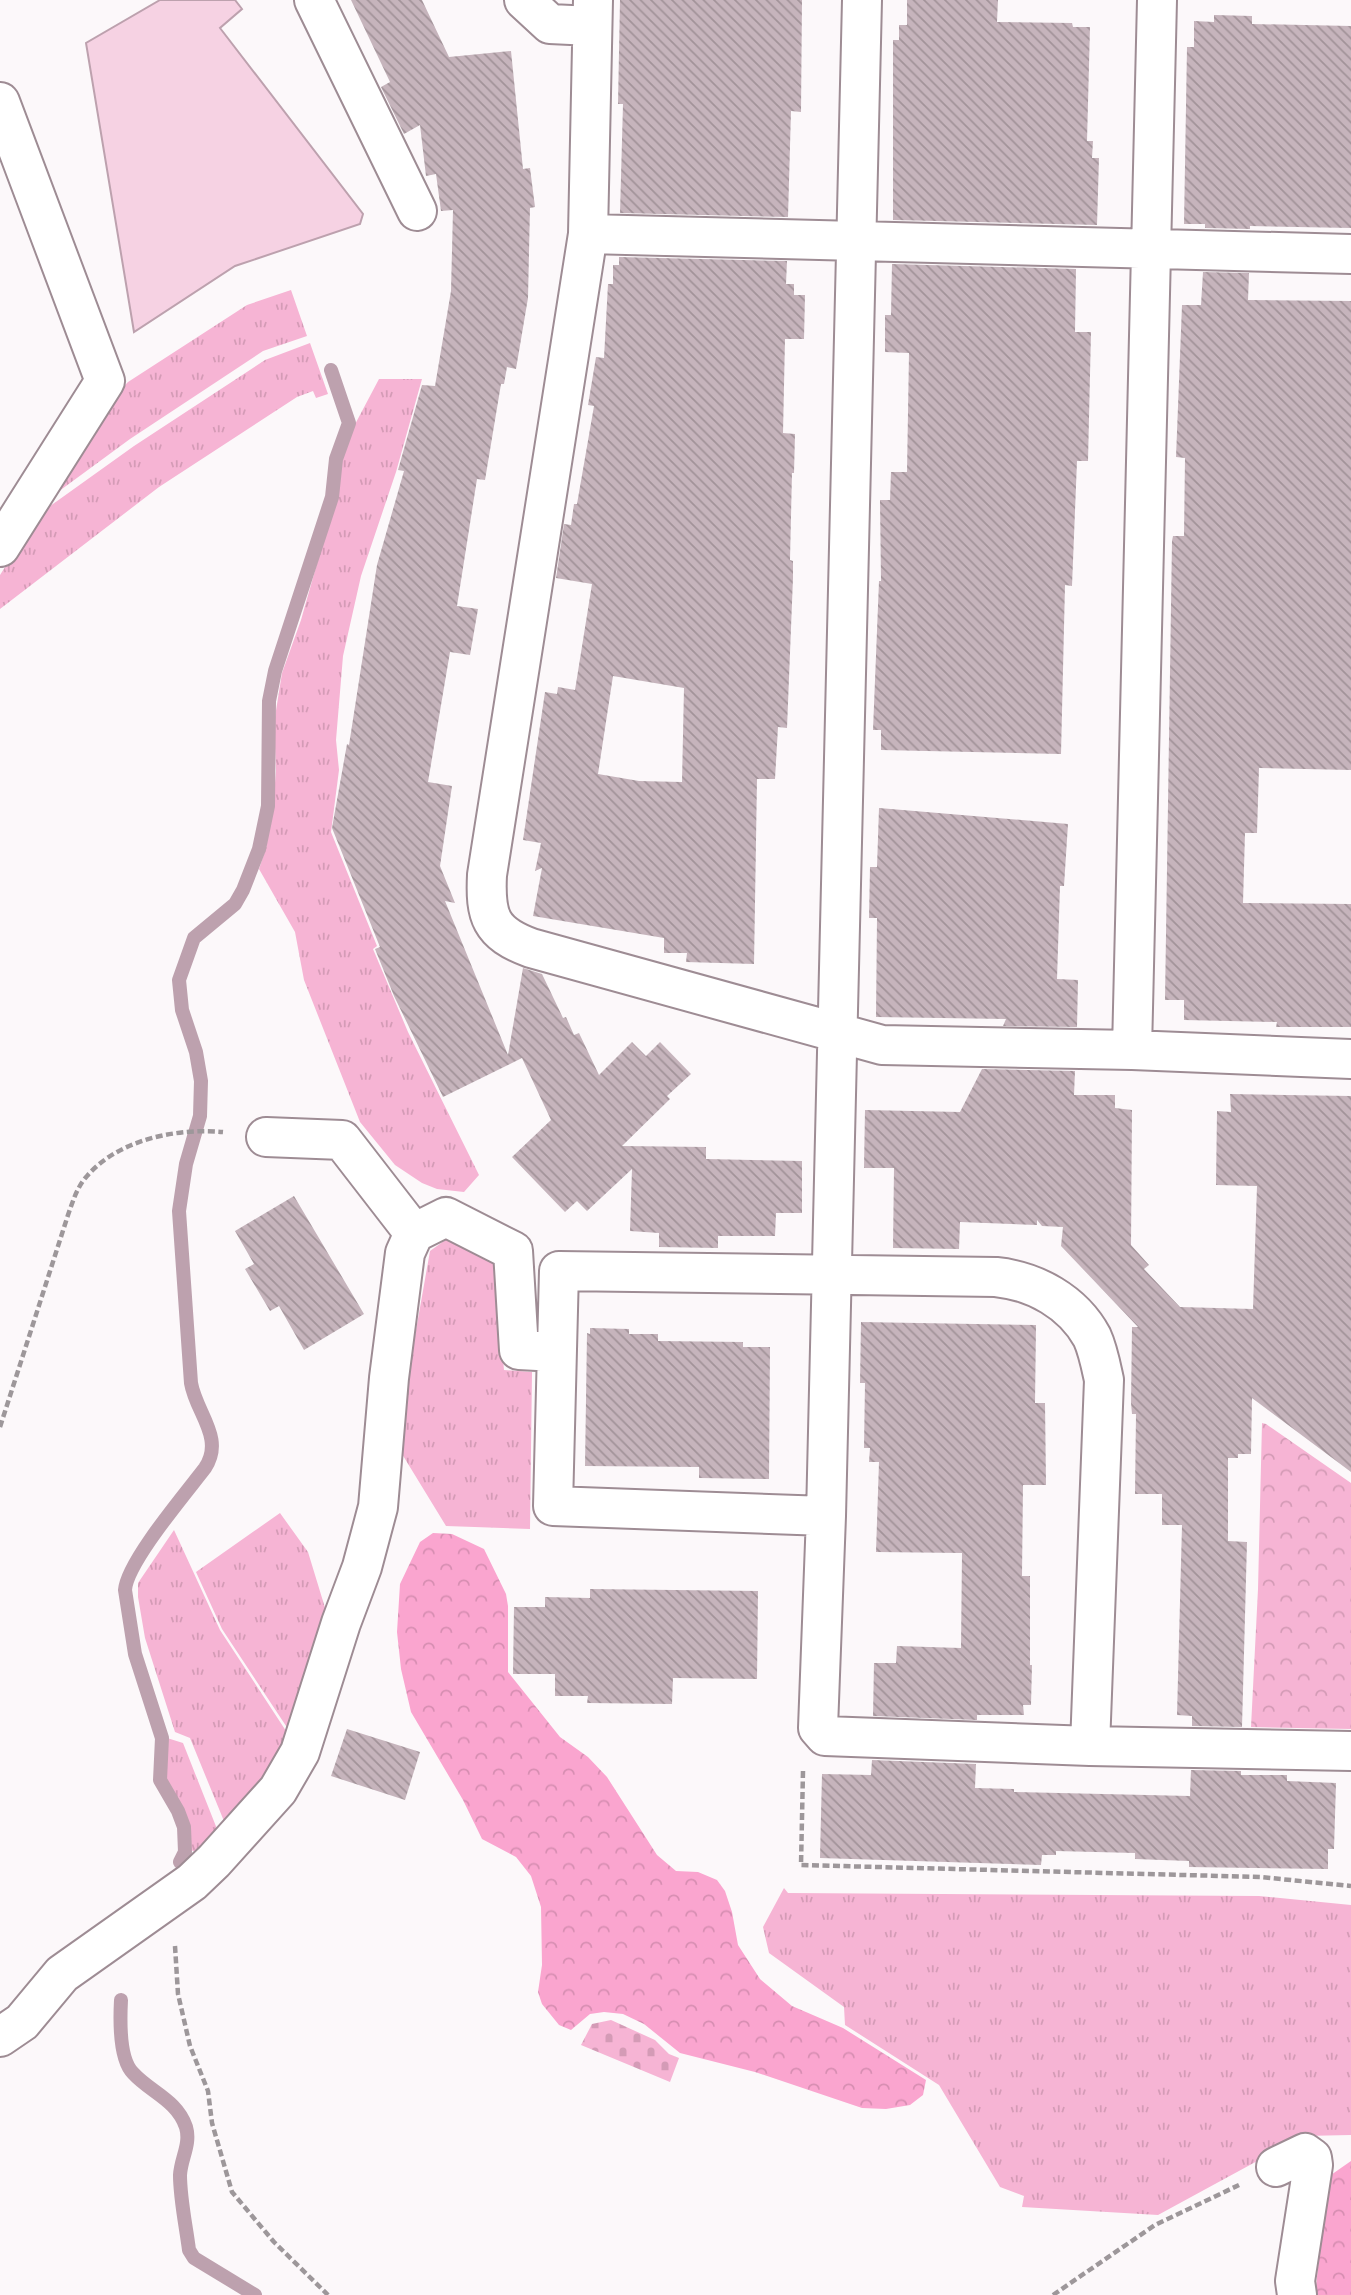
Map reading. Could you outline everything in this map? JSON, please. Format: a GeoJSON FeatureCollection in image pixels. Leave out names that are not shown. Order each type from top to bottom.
{"type":"FeatureCollection","features":[{"type":"Feature","properties":{"kind":"street"},"geometry":{"type":"LineString","coordinates":[[314,0],[417,211]]}},
{"type":"Feature","properties":{"kind":"street"},"geometry":{"type":"LineString","coordinates":[[524,0],[550,24],[593,13],[587,234],[487,875],[486,901],[490,918],[499,932],[531,948],[882,1045],[1132,1049],[1351,1059]]}},
{"type":"Feature","properties":{"kind":"street"},"geometry":{"type":"LineString","coordinates":[[862,0],[826,1516],[818,1728],[825,1736],[1090,1746],[1351,1751]]}},
{"type":"Feature","properties":{"kind":"street"},"geometry":{"type":"LineString","coordinates":[[1132,1049],[1157,0]]}},
{"type":"Feature","properties":{"kind":"street"},"geometry":{"type":"LineString","coordinates":[[0,102],[105,381],[0,547]]}},
{"type":"Feature","properties":{"kind":"street"},"geometry":{"type":"LineString","coordinates":[[587,234],[1351,254]]}},
{"type":"Feature","properties":{"kind":"street"},"geometry":{"type":"LineString","coordinates":[[266,1137],[342,1140],[414,1233]]}},
{"type":"Feature","properties":{"kind":"street"},"geometry":{"type":"LineString","coordinates":[[0,2037],[22,2022],[62,1973],[192,1882],[278,1790],[300,1752],[341,1623],[362,1567],[378,1507],[390,1366],[405,1253],[414,1233],[446,1217],[513,1251],[519,1350],[556,1352]]}},
{"type":"Feature","properties":{"kind":"street"},"geometry":{"type":"LineString","coordinates":[[826,1516],[553,1506],[559,1271],[1016,1279],[1068,1307],[1092,1338],[1104,1380],[1090,1746]]}},
{"type":"Feature","properties":{"kind":"street"},"geometry":{"type":"LineString","coordinates":[[1276,2167],[1305,2153],[1312,2158],[1295,2281],[1297,2295]]}},
{"type":"Feature","properties":{"kind":"path"},"geometry":{"type":"LineString","coordinates":[[0,1427],[68,1215],[87,1175],[104,1160],[144,1140],[203,1132]]}},
{"type":"Feature","properties":{"kind":"path"},"geometry":{"type":"LineString","coordinates":[[818,1728],[803,1759],[801,1865],[1260,1877],[1351,1886]]}},
{"type":"Feature","properties":{"kind":"path"},"geometry":{"type":"LineString","coordinates":[[192,1882],[192,1907],[175,1947],[178,1994],[190,2046],[208,2091],[212,2123],[232,2192],[274,2242],[328,2295]]}},
{"type":"Feature","properties":{"kind":"path"},"geometry":{"type":"LineString","coordinates":[[1053,2295],[1155,2225],[1276,2167]]}},
{"type":"Feature","properties":{"kind":"green space"},"geometry":{"type":"Polygon","coordinates":[[[291,290],[307,336],[263,351],[130,439],[47,500],[113,397],[128,382],[247,305],[291,290]]]}},
{"type":"Feature","properties":{"kind":"green space"},"geometry":{"type":"Polygon","coordinates":[[[310,343],[328,394],[316,398],[313,391],[297,397],[159,487],[0,609],[0,575],[39,514],[134,446],[265,360],[310,343]]]}},
{"type":"Feature","properties":{"kind":"green space"},"geometry":{"type":"Polygon","coordinates":[[[379,379],[422,379],[396,472],[361,576],[343,656],[336,740],[339,770],[331,832],[377,946],[373,949],[408,1032],[479,1175],[464,1192],[437,1189],[422,1183],[395,1165],[360,1122],[304,980],[295,932],[259,869],[266,848],[273,807],[276,771],[274,723],[282,673],[301,620],[352,430],[379,379]]]}},
{"type":"Feature","properties":{"kind":"green space"},"geometry":{"type":"Polygon","coordinates":[[[448,1238],[494,1258],[504,1370],[532,1372],[530,1529],[446,1526],[402,1454],[410,1364],[430,1251],[448,1238]]]}},
{"type":"Feature","properties":{"kind":"green space"},"geometry":{"type":"Polygon","coordinates":[[[1262,1423],[1351,1483],[1351,1729],[1251,1727],[1262,1423]]]}},
{"type":"Feature","properties":{"kind":"green space"},"geometry":{"type":"Polygon","coordinates":[[[280,1513],[308,1552],[326,1611],[288,1729],[222,1629],[196,1572],[280,1513]]]}},
{"type":"Feature","properties":{"kind":"green space"},"geometry":{"type":"Polygon","coordinates":[[[174,1530],[220,1630],[288,1734],[260,1786],[226,1826],[190,1738],[175,1732],[145,1638],[138,1583],[174,1530]]]}},
{"type":"Feature","properties":{"kind":"green space"},"geometry":{"type":"Polygon","coordinates":[[[433,1533],[452,1534],[484,1549],[506,1594],[508,1672],[560,1737],[588,1757],[607,1777],[657,1855],[676,1871],[698,1872],[717,1880],[725,1891],[732,1912],[738,1945],[760,1979],[792,2006],[843,2028],[926,2080],[923,2095],[910,2105],[886,2109],[862,2108],[755,2072],[680,2053],[644,2024],[623,2014],[590,2014],[571,2030],[559,2025],[542,2004],[538,1992],[542,1965],[541,1907],[531,1876],[516,1857],[482,1839],[463,1800],[411,1712],[401,1669],[397,1632],[400,1584],[420,1542],[433,1533]]]}},
{"type":"Feature","properties":{"kind":"green space"},"geometry":{"type":"Polygon","coordinates":[[[167,1738],[183,1743],[219,1834],[196,1852],[188,1849],[189,1827],[178,1799],[165,1780],[167,1738]]]}},
{"type":"Feature","properties":{"kind":"green space"},"geometry":{"type":"Polygon","coordinates":[[[784,1888],[788,1893],[1259,1896],[1351,1905],[1351,2135],[1303,2136],[1158,2215],[1022,2207],[1024,2196],[1000,2187],[939,2085],[845,2025],[844,2007],[769,1953],[763,1927],[784,1888]]]}},
{"type":"Feature","properties":{"kind":"green space"},"geometry":{"type":"Polygon","coordinates":[[[611,2020],[655,2040],[669,2054],[679,2058],[670,2082],[581,2045],[592,2024],[611,2020]]]}},
{"type":"Feature","properties":{"kind":"green space"},"geometry":{"type":"Polygon","coordinates":[[[1351,2161],[1351,2295],[1315,2295],[1328,2177],[1351,2161]]]}},
{"type":"Feature","properties":{"kind":"shaded area"},"geometry":{"type":"Polygon","coordinates":[[[160,0],[235,0],[242,9],[220,28],[363,214],[360,224],[235,266],[134,332],[86,43],[160,0]]]}},
{"type":"Feature","properties":{"kind":"building"},"geometry":{"type":"Polygon","coordinates":[[[351,0],[422,0],[449,57],[511,51],[523,169],[530,168],[535,207],[530,208],[528,298],[516,369],[507,367],[504,384],[501,384],[485,480],[477,479],[457,606],[478,609],[470,655],[450,652],[428,782],[452,786],[440,866],[455,903],[445,901],[508,1055],[523,968],[542,974],[563,1018],[566,1017],[574,1035],[579,1033],[599,1075],[632,1042],[646,1056],[660,1042],[691,1074],[667,1096],[670,1099],[622,1146],[706,1147],[706,1159],[802,1161],[802,1213],[776,1213],[775,1236],[718,1236],[718,1248],[659,1247],[659,1233],[630,1231],[632,1169],[587,1211],[577,1201],[565,1212],[512,1157],[551,1120],[522,1058],[443,1097],[394,996],[375,949],[380,947],[332,828],[347,744],[349,745],[377,565],[404,471],[398,470],[422,385],[435,386],[451,291],[453,210],[441,211],[436,174],[426,176],[420,125],[404,134],[381,87],[390,82],[351,0]]]}},
{"type":"Feature","properties":{"kind":"building"},"geometry":{"type":"Polygon","coordinates":[[[620,0],[802,0],[801,112],[791,111],[788,217],[620,213],[623,104],[618,104],[620,0]]]}},
{"type":"Feature","properties":{"kind":"building"},"geometry":{"type":"Polygon","coordinates":[[[907,0],[998,0],[997,22],[1072,23],[1073,27],[1090,27],[1087,141],[1093,141],[1092,158],[1099,158],[1097,225],[893,220],[893,40],[899,40],[899,25],[907,25],[907,0]]]}},
{"type":"Feature","properties":{"kind":"building"},"geometry":{"type":"Polygon","coordinates":[[[1214,15],[1252,16],[1252,24],[1351,26],[1351,228],[1205,228],[1205,224],[1184,224],[1187,47],[1194,47],[1194,21],[1214,22],[1214,15]]]}},
{"type":"Feature","properties":{"kind":"building"},"geometry":{"type":"Polygon","coordinates":[[[619,257],[787,261],[786,284],[794,284],[794,295],[805,295],[804,339],[785,339],[783,433],[795,434],[787,728],[778,727],[775,779],[757,779],[754,964],[686,962],[687,953],[664,953],[664,938],[533,916],[542,868],[535,871],[541,843],[523,840],[545,692],[557,694],[558,687],[575,690],[592,584],[556,578],[564,524],[571,525],[574,504],[577,504],[594,406],[588,405],[596,357],[604,358],[608,284],[613,284],[613,265],[619,265],[619,257]],[[613,676],[598,774],[639,781],[682,782],[684,688],[613,676]]]}},
{"type":"Feature","properties":{"kind":"building"},"geometry":{"type":"Polygon","coordinates":[[[892,264],[1076,269],[1075,332],[1091,332],[1088,461],[1077,461],[1072,586],[1065,585],[1061,754],[881,750],[881,730],[873,730],[881,581],[880,500],[890,500],[891,472],[907,472],[909,353],[885,352],[885,315],[891,315],[892,264]]]}},
{"type":"Feature","properties":{"kind":"building"},"geometry":{"type":"Polygon","coordinates":[[[1203,272],[1249,273],[1248,300],[1351,301],[1351,770],[1259,768],[1257,833],[1245,833],[1243,903],[1351,904],[1351,1027],[1276,1027],[1277,1022],[1184,1020],[1184,1000],[1165,1000],[1172,541],[1173,536],[1184,536],[1185,458],[1176,457],[1182,305],[1201,305],[1203,272]]]}},
{"type":"Feature","properties":{"kind":"building"},"geometry":{"type":"Polygon","coordinates":[[[879,808],[1068,824],[1064,886],[1060,886],[1057,979],[1078,980],[1077,1027],[1003,1026],[1006,1019],[876,1017],[877,918],[869,918],[870,867],[877,867],[879,808]]]}},
{"type":"Feature","properties":{"kind":"building"},"geometry":{"type":"Polygon","coordinates":[[[982,1069],[1075,1071],[1074,1095],[1115,1095],[1115,1108],[1132,1110],[1131,1245],[1149,1265],[1144,1269],[1180,1307],[1253,1309],[1257,1186],[1216,1185],[1217,1111],[1231,1112],[1230,1094],[1351,1096],[1351,1472],[1252,1398],[1251,1454],[1238,1454],[1238,1458],[1228,1458],[1228,1541],[1247,1542],[1242,1727],[1192,1726],[1192,1716],[1177,1715],[1182,1525],[1162,1525],[1162,1494],[1135,1494],[1136,1414],[1132,1414],[1131,1403],[1132,1327],[1138,1327],[1061,1246],[1063,1227],[1042,1226],[1037,1220],[1037,1225],[960,1222],[959,1249],[893,1248],[894,1168],[864,1168],[865,1110],[960,1112],[982,1069]]]}},
{"type":"Feature","properties":{"kind":"building"},"geometry":{"type":"Polygon","coordinates":[[[294,1196],[364,1314],[304,1350],[279,1306],[270,1311],[245,1269],[254,1264],[235,1231],[294,1196]]]}},
{"type":"Feature","properties":{"kind":"building"},"geometry":{"type":"Polygon","coordinates":[[[861,1322],[1036,1325],[1035,1403],[1045,1403],[1046,1485],[1023,1485],[1022,1576],[1030,1576],[1032,1665],[1031,1705],[1023,1705],[1024,1715],[977,1715],[977,1720],[873,1716],[874,1663],[896,1663],[897,1646],[961,1648],[962,1553],[876,1552],[879,1462],[869,1462],[870,1448],[864,1448],[865,1383],[860,1383],[861,1322]]]}},
{"type":"Feature","properties":{"kind":"building"},"geometry":{"type":"Polygon","coordinates":[[[590,1328],[629,1329],[629,1334],[658,1334],[658,1341],[743,1342],[743,1347],[770,1347],[769,1479],[699,1478],[699,1467],[585,1466],[587,1333],[590,1334],[590,1328]]]}},
{"type":"Feature","properties":{"kind":"building"},"geometry":{"type":"Polygon","coordinates":[[[590,1589],[758,1591],[757,1679],[673,1678],[672,1704],[587,1703],[588,1696],[555,1696],[555,1674],[513,1674],[514,1607],[545,1607],[545,1597],[590,1598],[590,1589]]]}},
{"type":"Feature","properties":{"kind":"building"},"geometry":{"type":"Polygon","coordinates":[[[347,1729],[420,1752],[405,1800],[331,1776],[347,1729]]]}},
{"type":"Feature","properties":{"kind":"building"},"geometry":{"type":"Polygon","coordinates":[[[872,1760],[976,1764],[975,1788],[1014,1789],[1014,1792],[1190,1796],[1191,1770],[1241,1771],[1241,1775],[1287,1775],[1287,1781],[1336,1783],[1334,1849],[1328,1849],[1328,1869],[1189,1867],[1189,1861],[1135,1859],[1135,1853],[1056,1851],[1056,1855],[1042,1855],[1041,1865],[820,1858],[822,1774],[871,1775],[872,1760]]]}},
{"type":"Feature","properties":{"kind":"waterway"},"geometry":{"type":"LineString","coordinates":[[180,1862],[185,1852],[184,1827],[160,1780],[162,1738],[135,1654],[125,1590],[128,1578],[146,1546],[205,1468],[212,1446],[211,1436],[191,1383],[179,1211],[186,1164],[200,1116],[201,1081],[196,1052],[182,1010],[179,980],[194,938],[235,904],[259,849],[268,806],[269,701],[275,671],[332,497],[336,459],[349,423],[331,370]]}},
{"type":"Feature","properties":{"kind":"waterway"},"geometry":{"type":"LineString","coordinates":[[121,2000],[121,2038],[128,2067],[176,2110],[186,2127],[187,2139],[180,2175],[189,2250],[194,2258],[255,2295]]}}]}
